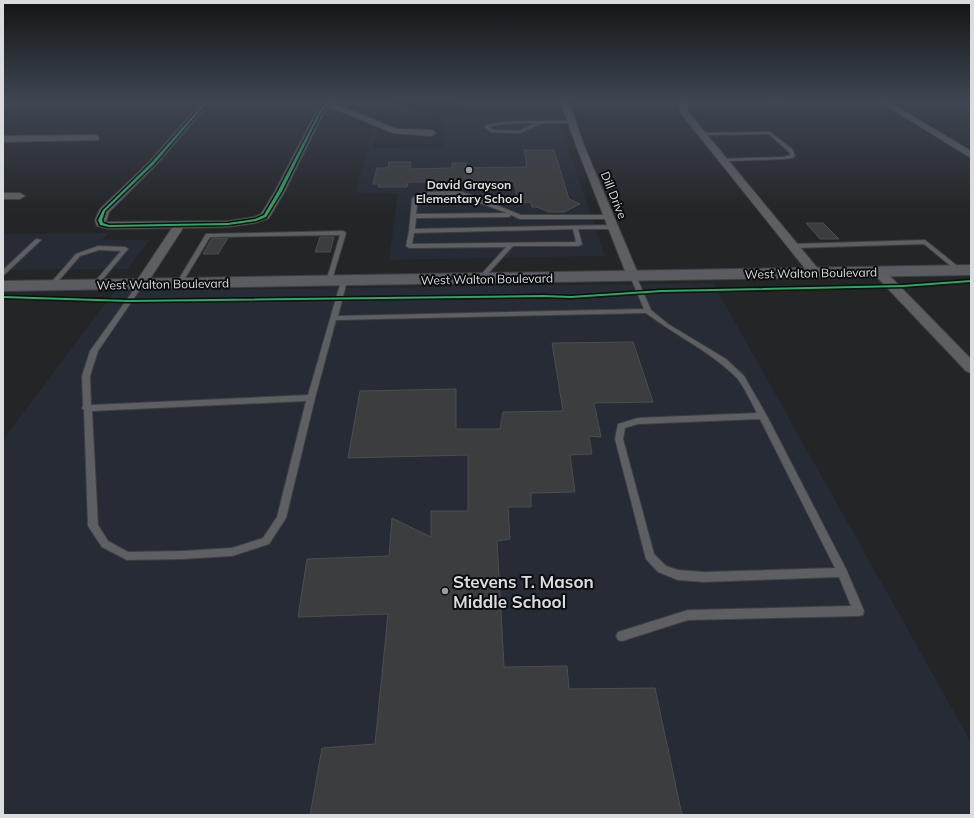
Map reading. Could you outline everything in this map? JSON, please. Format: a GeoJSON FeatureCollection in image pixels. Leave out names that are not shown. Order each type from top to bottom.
{"type":"FeatureCollection","features":[{"type":"Feature","properties":{"kind":"main road","name":"West Walton Boulevard"},"geometry":{"type":"LineString","coordinates":[[3,286],[336,282],[965,270]]}},
{"type":"Feature","properties":{"kind":"street"},"geometry":{"type":"LineString","coordinates":[[3,139],[79,138]]}},
{"type":"Feature","properties":{"kind":"street"},"geometry":{"type":"LineString","coordinates":[[175,138],[153,163],[104,211],[100,220],[101,224],[109,226],[180,225],[246,222],[256,220],[265,216],[280,191],[307,138]]}},
{"type":"Feature","properties":{"kind":"street","name":"Dill Drive"},"geometry":{"type":"LineString","coordinates":[[578,138],[633,276]]}},
{"type":"Feature","properties":{"kind":"street"},"geometry":{"type":"LineString","coordinates":[[706,138],[815,273]]}},
{"type":"Feature","properties":{"kind":"street"},"geometry":{"type":"LineString","coordinates":[[943,138],[971,155]]}},
{"type":"Feature","properties":{"kind":"street"},"geometry":{"type":"LineString","coordinates":[[3,196],[20,196]]}},
{"type":"Feature","properties":{"kind":"street"},"geometry":{"type":"LineString","coordinates":[[140,285],[180,225]]}},
{"type":"Feature","properties":{"kind":"street"},"geometry":{"type":"LineString","coordinates":[[879,272],[971,368]]}},
{"type":"Feature","properties":{"kind":"lane"},"geometry":{"type":"LineString","coordinates":[[724,160],[783,158],[793,155],[790,150],[776,138]]}},
{"type":"Feature","properties":{"kind":"lane"},"geometry":{"type":"LineString","coordinates":[[514,215],[463,194],[428,193],[417,196],[410,246],[579,244],[575,228]]}},
{"type":"Feature","properties":{"kind":"lane"},"geometry":{"type":"LineString","coordinates":[[413,216],[514,215],[530,218],[609,217]]}},
{"type":"Feature","properties":{"kind":"lane"},"geometry":{"type":"LineString","coordinates":[[412,231],[613,227]]}},
{"type":"Feature","properties":{"kind":"lane"},"geometry":{"type":"LineString","coordinates":[[140,285],[94,351],[86,376],[86,408],[93,526],[104,544],[127,556],[232,552],[266,541],[281,518],[311,398],[334,318],[336,282],[343,233],[208,235],[178,284]]}},
{"type":"Feature","properties":{"kind":"lane"},"geometry":{"type":"LineString","coordinates":[[3,274],[38,240]]}},
{"type":"Feature","properties":{"kind":"lane"},"geometry":{"type":"LineString","coordinates":[[793,246],[925,242],[965,270]]}},
{"type":"Feature","properties":{"kind":"lane"},"geometry":{"type":"LineString","coordinates":[[480,279],[512,244]]}},
{"type":"Feature","properties":{"kind":"lane"},"geometry":{"type":"LineString","coordinates":[[51,286],[78,255],[98,248],[125,249],[95,285]]}},
{"type":"Feature","properties":{"kind":"lane"},"geometry":{"type":"LineString","coordinates":[[622,636],[688,615],[859,611],[842,572],[763,416],[741,378],[722,361],[666,325],[648,311],[633,276]]}},
{"type":"Feature","properties":{"kind":"lane"},"geometry":{"type":"LineString","coordinates":[[334,318],[648,311]]}},
{"type":"Feature","properties":{"kind":"lane"},"geometry":{"type":"LineString","coordinates":[[86,408],[311,398]]}},
{"type":"Feature","properties":{"kind":"lane"},"geometry":{"type":"LineString","coordinates":[[763,416],[638,421],[621,426],[619,439],[650,556],[662,568],[678,576],[704,577],[842,572]]}},
{"type":"Feature","properties":{"kind":"shaded area","name":"David Grayson Elementary School"},"geometry":{"type":"Polygon","coordinates":[[[370,138],[375,138],[373,148],[443,147],[443,138],[565,138],[605,256],[389,260],[398,193],[356,193],[370,138]]]}},
{"type":"Feature","properties":{"kind":"shaded area"},"geometry":{"type":"Polygon","coordinates":[[[109,233],[102,240],[150,240],[127,269],[3,270],[3,234],[109,233]]]}},
{"type":"Feature","properties":{"kind":"shaded area","name":"Stevens T. Mason Middle School"},"geometry":{"type":"Polygon","coordinates":[[[713,283],[971,742],[971,815],[3,815],[3,440],[115,291],[713,283]]]}},
{"type":"Feature","properties":{"kind":"building"},"geometry":{"type":"Polygon","coordinates":[[[524,150],[554,150],[569,199],[580,204],[564,212],[549,212],[537,207],[532,207],[531,202],[518,203],[514,181],[408,182],[407,187],[378,187],[379,184],[373,184],[377,168],[388,168],[389,162],[411,162],[410,169],[452,168],[452,163],[466,163],[466,168],[527,167],[524,150]]]}},
{"type":"Feature","properties":{"kind":"building"},"geometry":{"type":"Polygon","coordinates":[[[806,223],[823,223],[839,239],[820,239],[806,223]]]}},
{"type":"Feature","properties":{"kind":"building"},"geometry":{"type":"Polygon","coordinates":[[[320,237],[334,237],[330,252],[315,252],[320,237]]]}},
{"type":"Feature","properties":{"kind":"building"},"geometry":{"type":"Polygon","coordinates":[[[212,238],[228,238],[218,254],[203,254],[212,238]]]}},
{"type":"Feature","properties":{"kind":"building"},"geometry":{"type":"Polygon","coordinates":[[[633,342],[653,402],[594,403],[601,437],[589,436],[592,454],[570,455],[575,492],[531,493],[531,507],[508,507],[510,539],[497,541],[504,667],[567,666],[569,689],[655,688],[682,815],[310,815],[322,748],[375,744],[388,614],[298,617],[307,559],[389,556],[392,518],[431,537],[431,511],[468,511],[468,455],[348,458],[360,391],[456,389],[456,429],[500,429],[503,412],[563,411],[552,343],[633,342]]]}},
{"type":"Feature","properties":{"kind":"cycle path"},"geometry":{"type":"LineString","coordinates":[[175,138],[153,163],[104,211],[100,220],[101,224],[109,226],[228,224],[256,220],[265,216],[280,191],[307,138]]}},
{"type":"Feature","properties":{"kind":"cycle path"},"geometry":{"type":"LineString","coordinates":[[3,297],[128,301],[543,296],[571,297],[662,291],[903,286],[971,281]]}},
{"type":"Feature","properties":{"kind":"place","name":"David Grayson Elementary School"},"geometry":{"type":"Point","coordinates":[469,170]}},
{"type":"Feature","properties":{"kind":"place","name":"Stevens T. Mason Middle School"},"geometry":{"type":"Point","coordinates":[445,591]}}]}
